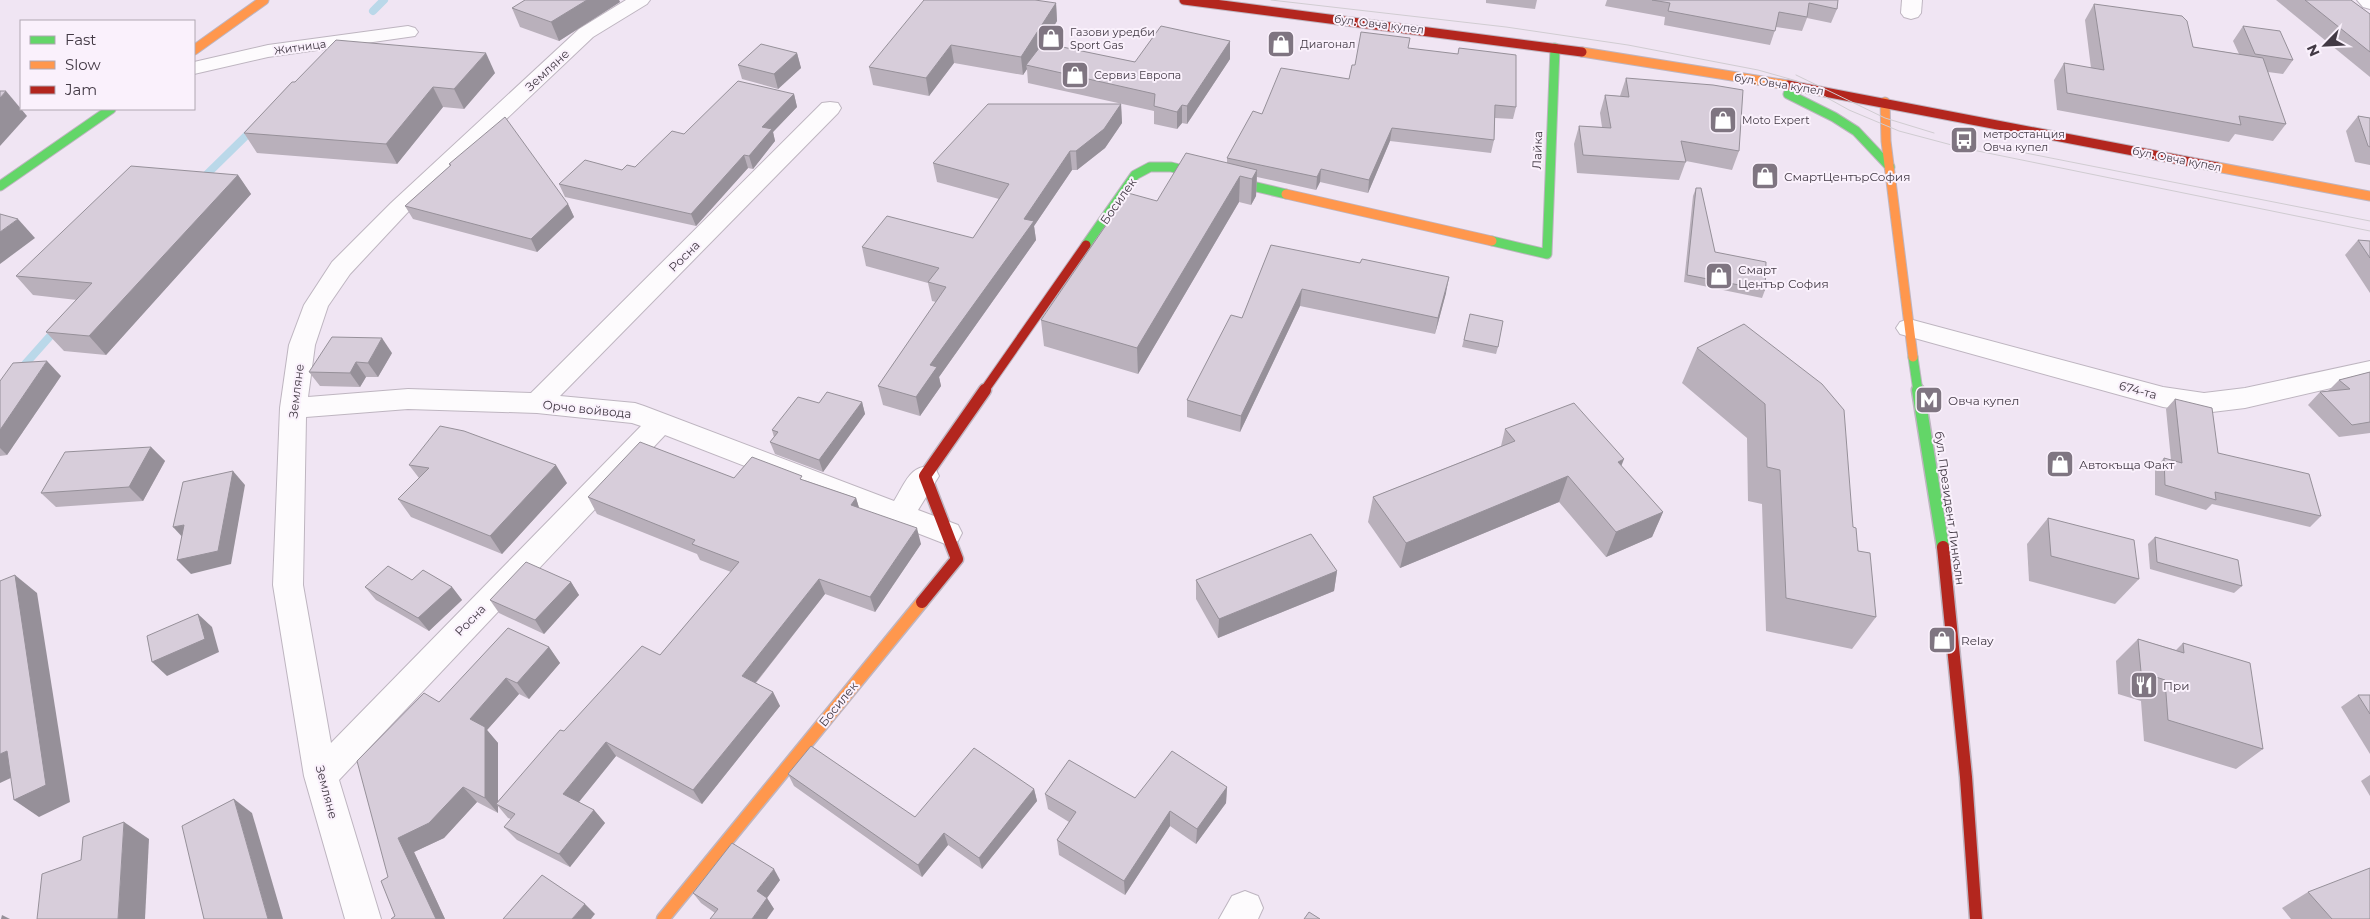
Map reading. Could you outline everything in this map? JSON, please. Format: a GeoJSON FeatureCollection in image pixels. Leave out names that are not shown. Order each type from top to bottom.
{"type":"FeatureCollection","features":[{"type":"Feature","properties":{"kind":"street"},"geometry":{"type":"LineString","coordinates":[[195,49],[264,0]]}},
{"type":"Feature","properties":{"kind":"street","name":"Земляне"},"geometry":{"type":"LineString","coordinates":[[362,919],[321,776],[288,585],[293,408],[302,345],[316,305],[341,268],[399,208],[586,34],[640,0]]}},
{"type":"Feature","properties":{"kind":"street","name":"бул. Овча купел"},"geometry":{"type":"LineString","coordinates":[[1184,0],[1555,48],[1764,82],[1885,102],[2370,196]]}},
{"type":"Feature","properties":{"kind":"street"},"geometry":{"type":"LineString","coordinates":[[2367,0],[2370,3]]}},
{"type":"Feature","properties":{"kind":"street","name":"Житница"},"geometry":{"type":"LineString","coordinates":[[195,68],[268,51],[408,32]]}},
{"type":"Feature","properties":{"kind":"street","name":"Лайка"},"geometry":{"type":"LineString","coordinates":[[1546,254],[1555,48]]}},
{"type":"Feature","properties":{"kind":"street"},"geometry":{"type":"LineString","coordinates":[[1764,82],[1846,124],[1856,131],[1890,167]]}},
{"type":"Feature","properties":{"kind":"street","name":"бул. Президент Линкълн"},"geometry":{"type":"LineString","coordinates":[[1885,102],[1886,141],[1909,328],[1945,562],[1966,777],[1976,919]]}},
{"type":"Feature","properties":{"kind":"street","name":"Росна"},"geometry":{"type":"LineString","coordinates":[[537,404],[830,108]]}},
{"type":"Feature","properties":{"kind":"street"},"geometry":{"type":"LineString","coordinates":[[0,186],[110,110]]}},
{"type":"Feature","properties":{"kind":"street","name":"Босилек"},"geometry":{"type":"LineString","coordinates":[[900,514],[1129,184],[1143,169],[1159,165],[1171,167],[1546,254]]}},
{"type":"Feature","properties":{"kind":"street","name":"674-та"},"geometry":{"type":"LineString","coordinates":[[1909,328],[2163,397],[2204,403],[2245,398],[2370,370]]}},
{"type":"Feature","properties":{"kind":"street","name":"Орчо войвода"},"geometry":{"type":"LineString","coordinates":[[293,408],[408,399],[537,404],[635,413],[948,534]]}},
{"type":"Feature","properties":{"kind":"street","name":"Росна"},"geometry":{"type":"LineString","coordinates":[[321,776],[661,422]]}},
{"type":"Feature","properties":{"kind":"street","name":"Босилек"},"geometry":{"type":"LineString","coordinates":[[663,919],[957,559],[925,476]]}},
{"type":"Feature","properties":{"kind":"building"},"geometry":{"type":"Polygon","coordinates":[[[525,0],[587,0],[551,22],[512,8],[525,0]]]}},
{"type":"Feature","properties":{"kind":"building"},"geometry":{"type":"Polygon","coordinates":[[[924,0],[1035,0],[1056,3],[1021,57],[951,45],[926,78],[869,67],[924,0]]]}},
{"type":"Feature","properties":{"kind":"building"},"geometry":{"type":"Polygon","coordinates":[[[1652,0],[1838,0],[1837,9],[1809,3],[1807,17],[1779,12],[1775,31],[1668,11],[1670,3],[1652,0]]]}},
{"type":"Feature","properties":{"kind":"building"},"geometry":{"type":"Polygon","coordinates":[[[2305,0],[2351,0],[2370,14],[2370,52],[2305,0]]]}},
{"type":"Feature","properties":{"kind":"building"},"geometry":{"type":"Polygon","coordinates":[[[2094,4],[2182,16],[2187,21],[2193,47],[2263,58],[2286,124],[2239,116],[2241,125],[2067,93],[2064,63],[2104,70],[2094,4]]]}},
{"type":"Feature","properties":{"kind":"building"},"geometry":{"type":"Polygon","coordinates":[[[1161,26],[1230,41],[1187,106],[1182,105],[1177,112],[1154,106],[1155,94],[1026,65],[1043,43],[1135,62],[1161,26]]]}},
{"type":"Feature","properties":{"kind":"building"},"geometry":{"type":"Polygon","coordinates":[[[2243,26],[2280,31],[2293,60],[2255,54],[2243,26]]]}},
{"type":"Feature","properties":{"kind":"building"},"geometry":{"type":"Polygon","coordinates":[[[1361,32],[1410,38],[1408,48],[1458,54],[1459,48],[1516,55],[1516,107],[1495,105],[1494,140],[1392,128],[1369,180],[1321,169],[1317,177],[1227,158],[1253,111],[1262,114],[1281,68],[1349,79],[1352,65],[1355,65],[1361,32]]]}},
{"type":"Feature","properties":{"kind":"building"},"geometry":{"type":"Polygon","coordinates":[[[336,40],[486,53],[454,89],[433,87],[386,144],[244,133],[292,82],[295,82],[336,40]]]}},
{"type":"Feature","properties":{"kind":"building"},"geometry":{"type":"Polygon","coordinates":[[[761,44],[797,53],[774,74],[738,65],[761,44]]]}},
{"type":"Feature","properties":{"kind":"building"},"geometry":{"type":"Polygon","coordinates":[[[1626,78],[1713,85],[1743,90],[1739,151],[1681,141],[1686,162],[1583,155],[1579,126],[1611,128],[1605,95],[1629,97],[1626,78]]]}},
{"type":"Feature","properties":{"kind":"building"},"geometry":{"type":"Polygon","coordinates":[[[738,81],[794,94],[762,127],[772,129],[749,156],[744,155],[691,214],[559,184],[585,160],[622,170],[627,165],[635,167],[672,131],[684,134],[738,81]]]}},
{"type":"Feature","properties":{"kind":"building"},"geometry":{"type":"Polygon","coordinates":[[[0,91],[6,91],[0,98],[0,91]]]}},
{"type":"Feature","properties":{"kind":"building"},"geometry":{"type":"Polygon","coordinates":[[[988,104],[1121,104],[1104,129],[1076,151],[1070,151],[1024,219],[1034,221],[930,365],[937,367],[916,397],[878,386],[946,287],[928,282],[939,268],[862,247],[887,216],[973,238],[1009,184],[933,163],[988,104]]]}},
{"type":"Feature","properties":{"kind":"building"},"geometry":{"type":"Polygon","coordinates":[[[2358,116],[2370,118],[2370,147],[2368,146],[2358,116]]]}},
{"type":"Feature","properties":{"kind":"building"},"geometry":{"type":"Polygon","coordinates":[[[505,117],[568,204],[531,239],[405,206],[451,165],[449,164],[505,117]]]}},
{"type":"Feature","properties":{"kind":"building"},"geometry":{"type":"Polygon","coordinates":[[[1186,153],[1257,170],[1252,179],[1240,176],[1137,348],[1041,320],[1128,193],[1157,201],[1186,153]]]}},
{"type":"Feature","properties":{"kind":"building"},"geometry":{"type":"Polygon","coordinates":[[[131,166],[238,175],[89,336],[46,332],[92,283],[16,276],[131,166]]]}},
{"type":"Feature","properties":{"kind":"building"},"geometry":{"type":"Polygon","coordinates":[[[1696,188],[1701,188],[1715,252],[1766,262],[1765,290],[1687,275],[1696,188]]]}},
{"type":"Feature","properties":{"kind":"building"},"geometry":{"type":"Polygon","coordinates":[[[0,214],[18,219],[0,232],[0,214]]]}},
{"type":"Feature","properties":{"kind":"building"},"geometry":{"type":"Polygon","coordinates":[[[2358,240],[2370,241],[2370,258],[2358,240]]]}},
{"type":"Feature","properties":{"kind":"building"},"geometry":{"type":"Polygon","coordinates":[[[1271,245],[1360,263],[1362,259],[1449,277],[1438,318],[1302,289],[1241,416],[1187,400],[1231,315],[1242,318],[1271,245]]]}},
{"type":"Feature","properties":{"kind":"building"},"geometry":{"type":"Polygon","coordinates":[[[1470,314],[1503,321],[1498,347],[1464,340],[1470,314]]]}},
{"type":"Feature","properties":{"kind":"building"},"geometry":{"type":"Polygon","coordinates":[[[1744,324],[1822,384],[1844,410],[1853,527],[1856,528],[1858,551],[1870,553],[1876,617],[1786,598],[1780,470],[1767,467],[1765,404],[1697,348],[1744,324]]]}},
{"type":"Feature","properties":{"kind":"building"},"geometry":{"type":"Polygon","coordinates":[[[332,337],[382,338],[368,363],[356,362],[350,373],[309,372],[332,337]]]}},
{"type":"Feature","properties":{"kind":"building"},"geometry":{"type":"Polygon","coordinates":[[[47,361],[0,430],[0,381],[13,363],[47,361]]]}},
{"type":"Feature","properties":{"kind":"building"},"geometry":{"type":"Polygon","coordinates":[[[2370,372],[2370,422],[2352,425],[2320,392],[2350,389],[2339,380],[2370,372]]]}},
{"type":"Feature","properties":{"kind":"building"},"geometry":{"type":"Polygon","coordinates":[[[827,392],[862,402],[819,460],[770,442],[778,432],[772,430],[798,397],[819,403],[827,392]]]}},
{"type":"Feature","properties":{"kind":"building"},"geometry":{"type":"Polygon","coordinates":[[[2175,399],[2212,408],[2218,453],[2309,474],[2321,516],[2215,492],[2216,500],[2165,485],[2164,458],[2182,463],[2175,399]]]}},
{"type":"Feature","properties":{"kind":"building"},"geometry":{"type":"Polygon","coordinates":[[[1574,403],[1624,459],[1618,462],[1663,512],[1616,532],[1568,476],[1406,543],[1373,497],[1515,441],[1505,429],[1574,403]]]}},
{"type":"Feature","properties":{"kind":"building"},"geometry":{"type":"Polygon","coordinates":[[[440,426],[464,431],[556,465],[490,536],[398,499],[429,468],[409,465],[440,426]]]}},
{"type":"Feature","properties":{"kind":"building"},"geometry":{"type":"Polygon","coordinates":[[[640,442],[734,478],[752,457],[802,476],[800,479],[856,498],[851,505],[917,528],[870,597],[819,579],[742,676],[773,692],[693,790],[606,742],[563,794],[594,810],[559,854],[504,827],[515,814],[496,804],[560,730],[564,731],[642,646],[660,655],[739,562],[692,544],[695,540],[588,497],[640,442]]]}},
{"type":"Feature","properties":{"kind":"building"},"geometry":{"type":"Polygon","coordinates":[[[151,447],[129,487],[41,493],[65,452],[151,447]]]}},
{"type":"Feature","properties":{"kind":"building"},"geometry":{"type":"Polygon","coordinates":[[[233,471],[218,551],[177,560],[184,525],[173,527],[183,482],[233,471]]]}},
{"type":"Feature","properties":{"kind":"building"},"geometry":{"type":"Polygon","coordinates":[[[2048,518],[2134,540],[2139,579],[2051,556],[2048,518]]]}},
{"type":"Feature","properties":{"kind":"building"},"geometry":{"type":"Polygon","coordinates":[[[1311,534],[1337,571],[1219,619],[1196,580],[1311,534]]]}},
{"type":"Feature","properties":{"kind":"building"},"geometry":{"type":"Polygon","coordinates":[[[2155,537],[2238,560],[2242,586],[2157,562],[2155,537]]]}},
{"type":"Feature","properties":{"kind":"building"},"geometry":{"type":"Polygon","coordinates":[[[526,562],[571,582],[535,620],[490,600],[526,562]]]}},
{"type":"Feature","properties":{"kind":"building"},"geometry":{"type":"Polygon","coordinates":[[[388,566],[412,580],[423,570],[452,587],[418,618],[365,587],[388,566]]]}},
{"type":"Feature","properties":{"kind":"building"},"geometry":{"type":"Polygon","coordinates":[[[15,575],[46,785],[14,800],[7,751],[0,754],[0,581],[15,575]]]}},
{"type":"Feature","properties":{"kind":"building"},"geometry":{"type":"Polygon","coordinates":[[[198,614],[205,639],[152,662],[147,636],[198,614]]]}},
{"type":"Feature","properties":{"kind":"building"},"geometry":{"type":"Polygon","coordinates":[[[508,628],[549,647],[517,683],[506,678],[470,719],[485,727],[485,798],[463,787],[429,823],[398,838],[436,919],[391,919],[395,916],[381,881],[388,877],[357,761],[424,693],[439,702],[508,628]]]}},
{"type":"Feature","properties":{"kind":"building"},"geometry":{"type":"Polygon","coordinates":[[[2138,639],[2184,653],[2183,643],[2250,663],[2263,749],[2168,720],[2165,680],[2141,672],[2138,639]]]}},
{"type":"Feature","properties":{"kind":"building"},"geometry":{"type":"Polygon","coordinates":[[[2358,695],[2370,695],[2370,714],[2358,695]]]}},
{"type":"Feature","properties":{"kind":"building"},"geometry":{"type":"Polygon","coordinates":[[[811,746],[915,817],[974,748],[1034,789],[979,858],[944,833],[918,865],[788,774],[811,746]]]}},
{"type":"Feature","properties":{"kind":"building"},"geometry":{"type":"Polygon","coordinates":[[[1172,751],[1227,787],[1197,829],[1170,811],[1124,881],[1057,840],[1076,812],[1045,794],[1069,760],[1135,798],[1172,751]]]}},
{"type":"Feature","properties":{"kind":"building"},"geometry":{"type":"Polygon","coordinates":[[[234,799],[268,919],[204,919],[182,826],[234,799]]]}},
{"type":"Feature","properties":{"kind":"building"},"geometry":{"type":"Polygon","coordinates":[[[124,822],[118,919],[37,919],[42,874],[81,860],[83,837],[124,822]]]}},
{"type":"Feature","properties":{"kind":"building"},"geometry":{"type":"Polygon","coordinates":[[[732,843],[774,869],[757,891],[767,898],[752,919],[710,919],[718,909],[693,893],[732,843]]]}},
{"type":"Feature","properties":{"kind":"building"},"geometry":{"type":"Polygon","coordinates":[[[2370,868],[2370,919],[2332,919],[2308,892],[2370,868]]]}},
{"type":"Feature","properties":{"kind":"building"},"geometry":{"type":"Polygon","coordinates":[[[542,875],[585,904],[572,919],[503,919],[542,875]]]}},
{"type":"Feature","properties":{"kind":"building"},"geometry":{"type":"Polygon","coordinates":[[[1309,912],[1320,919],[1304,919],[1309,912]]]}},
{"type":"Feature","properties":{"kind":"waterway"},"geometry":{"type":"LineString","coordinates":[[373,11],[384,0]]}},
{"type":"Feature","properties":{"kind":"waterway"},"geometry":{"type":"LineString","coordinates":[[200,181],[256,126]]}},
{"type":"Feature","properties":{"kind":"waterway"},"geometry":{"type":"LineString","coordinates":[[19,371],[59,326]]}},
{"type":"Feature","properties":{"kind":"tram line"},"geometry":{"type":"LineString","coordinates":[[1271,0],[1506,27],[1628,45],[1758,70],[1797,81],[1849,110],[1899,131],[1963,148],[2370,231]]}},
{"type":"Feature","properties":{"kind":"tram line"},"geometry":{"type":"LineString","coordinates":[[1796,75],[1885,118],[1934,133]]}},
{"type":"Feature","properties":{"kind":"tram line"},"geometry":{"type":"LineString","coordinates":[[1985,145],[2370,221]]}},
{"type":"Feature","properties":{"kind":"traffic: fast"},"geometry":{"type":"LineString","coordinates":[[1492,241],[1547,254],[1555,48]]}},
{"type":"Feature","properties":{"kind":"traffic: fast"},"geometry":{"type":"LineString","coordinates":[[1788,94],[1834,117],[1856,131],[1890,167]]}},
{"type":"Feature","properties":{"kind":"traffic: fast"},"geometry":{"type":"LineString","coordinates":[[0,186],[110,110]]}},
{"type":"Feature","properties":{"kind":"traffic: fast"},"geometry":{"type":"LineString","coordinates":[[1086,245],[1135,175],[1150,167],[1171,167],[1286,194]]}},
{"type":"Feature","properties":{"kind":"traffic: fast"},"geometry":{"type":"LineString","coordinates":[[1913,357],[1943,547]]}},
{"type":"Feature","properties":{"kind":"traffic: slow"},"geometry":{"type":"LineString","coordinates":[[195,49],[264,0]]}},
{"type":"Feature","properties":{"kind":"traffic: slow"},"geometry":{"type":"LineString","coordinates":[[1582,52],[1788,85]]}},
{"type":"Feature","properties":{"kind":"traffic: slow"},"geometry":{"type":"LineString","coordinates":[[1885,102],[1886,141],[1913,357]]}},
{"type":"Feature","properties":{"kind":"traffic: slow"},"geometry":{"type":"LineString","coordinates":[[2217,167],[2370,196]]}},
{"type":"Feature","properties":{"kind":"traffic: slow"},"geometry":{"type":"LineString","coordinates":[[1286,194],[1492,241]]}},
{"type":"Feature","properties":{"kind":"traffic: slow"},"geometry":{"type":"LineString","coordinates":[[663,919],[922,602]]}},
{"type":"Feature","properties":{"kind":"traffic: jam"},"geometry":{"type":"LineString","coordinates":[[1184,0],[1582,52]]}},
{"type":"Feature","properties":{"kind":"traffic: jam"},"geometry":{"type":"LineString","coordinates":[[1788,85],[2217,167]]}},
{"type":"Feature","properties":{"kind":"traffic: jam"},"geometry":{"type":"LineString","coordinates":[[922,602],[957,559],[925,476],[1086,245]]}},
{"type":"Feature","properties":{"kind":"traffic: jam"},"geometry":{"type":"LineString","coordinates":[[1943,547],[1966,777],[1976,919]]}},
{"type":"Feature","properties":{"kind":"place","name":"Газови уредби Sport Gas"},"geometry":{"type":"Point","coordinates":[1051,38]}},
{"type":"Feature","properties":{"kind":"place","name":"Диагонал"},"geometry":{"type":"Point","coordinates":[1281,44]}},
{"type":"Feature","properties":{"kind":"place","name":"Сервиз Европа"},"geometry":{"type":"Point","coordinates":[1075,75]}},
{"type":"Feature","properties":{"kind":"place","name":"Moto Expert"},"geometry":{"type":"Point","coordinates":[1723,120]}},
{"type":"Feature","properties":{"kind":"place","name":"метростанция Овча купел"},"geometry":{"type":"Point","coordinates":[1964,140]}},
{"type":"Feature","properties":{"kind":"place","name":"СмартЦентърСофия"},"geometry":{"type":"Point","coordinates":[1765,176]}},
{"type":"Feature","properties":{"kind":"place","name":"Смарт Център София"},"geometry":{"type":"Point","coordinates":[1719,276]}},
{"type":"Feature","properties":{"kind":"place","name":"Овча купел"},"geometry":{"type":"Point","coordinates":[1929,400]}},
{"type":"Feature","properties":{"kind":"place","name":"Автокъща Факт"},"geometry":{"type":"Point","coordinates":[2060,464]}},
{"type":"Feature","properties":{"kind":"place","name":"Relay"},"geometry":{"type":"Point","coordinates":[1942,640]}},
{"type":"Feature","properties":{"kind":"place","name":"При"},"geometry":{"type":"Point","coordinates":[2144,685]}}]}
